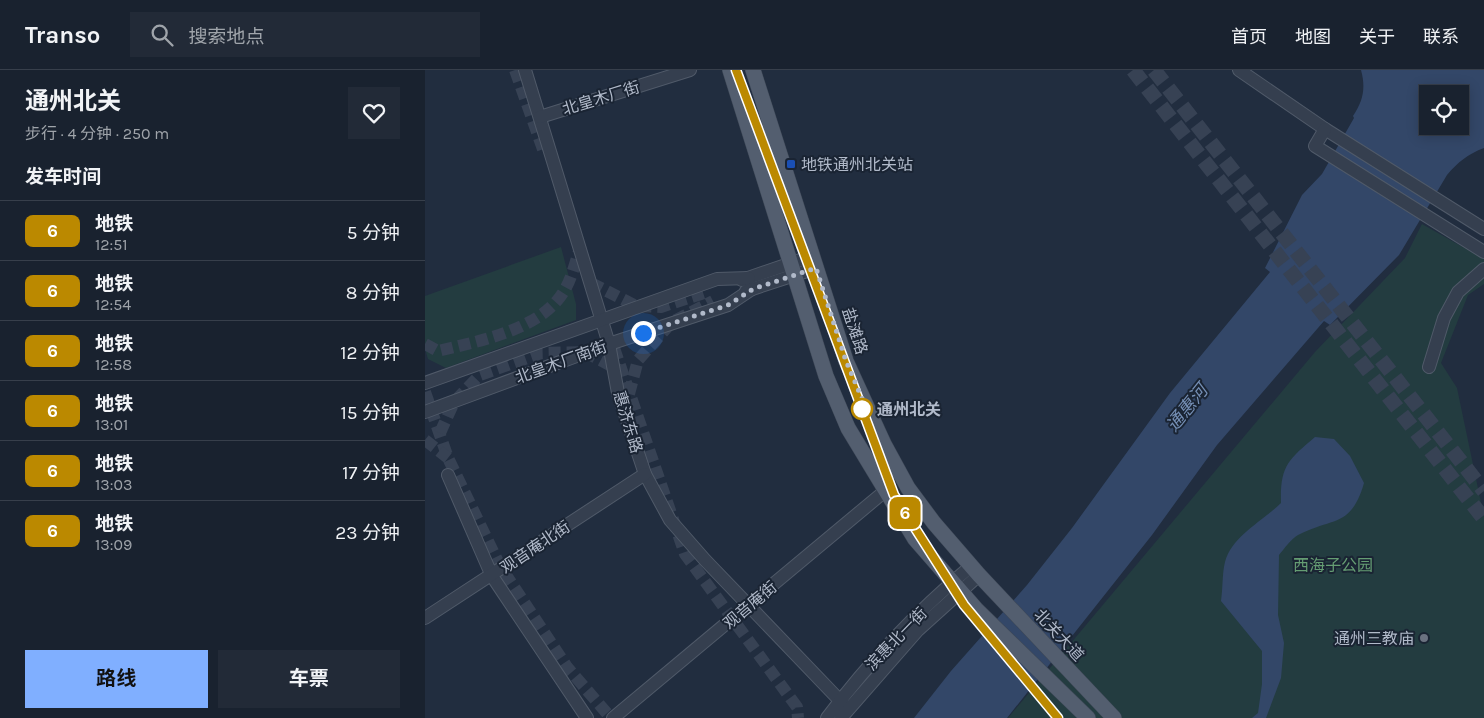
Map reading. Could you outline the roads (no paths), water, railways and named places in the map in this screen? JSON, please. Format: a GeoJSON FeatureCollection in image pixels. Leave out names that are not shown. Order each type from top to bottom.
{"type":"FeatureCollection","features":[{"type":"Feature","properties":{"kind":"main road"},"geometry":{"type":"LineString","coordinates":[[730,70],[792,270],[832,390],[849,428],[915,539],[976,609],[1086,716]]}},
{"type":"Feature","properties":{"kind":"main road","name":"盐滩路"},"geometry":{"type":"LineString","coordinates":[[753,70],[846,361],[884,444],[908,488],[975,570]]}},
{"type":"Feature","properties":{"kind":"main road","name":"北关大道"},"geometry":{"type":"LineString","coordinates":[[975,570],[1095,700],[1114,718]]}},
{"type":"Feature","properties":{"kind":"street","name":"惠济东路"},"geometry":{"type":"LineString","coordinates":[[525,70],[609,344],[618,392],[645,474],[669,520],[843,709]]}},
{"type":"Feature","properties":{"kind":"street","name":"北皇木厂街"},"geometry":{"type":"LineString","coordinates":[[540,117],[691,70]]}},
{"type":"Feature","properties":{"kind":"street"},"geometry":{"type":"LineString","coordinates":[[1239,70],[1325,129],[1441,200],[1484,229]]}},
{"type":"Feature","properties":{"kind":"street"},"geometry":{"type":"LineString","coordinates":[[1325,129],[1315,146],[1484,252]]}},
{"type":"Feature","properties":{"kind":"street","name":"北皇木厂南街"},"geometry":{"type":"LineString","coordinates":[[708,297],[814,262]]}},
{"type":"Feature","properties":{"kind":"street"},"geometry":{"type":"LineString","coordinates":[[1429,367],[1444,318],[1457,292],[1484,269]]}},
{"type":"Feature","properties":{"kind":"street","name":"北皇木厂南街"},"geometry":{"type":"LineString","coordinates":[[425,383],[717,280],[751,283]]}},
{"type":"Feature","properties":{"kind":"street","name":"北皇木厂南街"},"geometry":{"type":"LineString","coordinates":[[425,412],[609,344],[728,305],[751,283]]}},
{"type":"Feature","properties":{"kind":"street","name":"观音庵北街"},"geometry":{"type":"LineString","coordinates":[[425,618],[492,576],[645,474]]}},
{"type":"Feature","properties":{"kind":"street"},"geometry":{"type":"LineString","coordinates":[[448,475],[492,576],[587,718]]}},
{"type":"Feature","properties":{"kind":"street","name":"观音庵街"},"geometry":{"type":"LineString","coordinates":[[613,718],[885,491]]}},
{"type":"Feature","properties":{"kind":"street","name":"滨惠北一街"},"geometry":{"type":"LineString","coordinates":[[827,718],[843,709],[913,621],[975,570]]}},
{"type":"Feature","properties":{"kind":"water","name":"通惠河"},"geometry":{"type":"Polygon","coordinates":[[[1361,70],[1484,70],[1484,148],[1459,162],[1451,170],[1399,255],[1330,325],[1324,321],[1217,445],[1152,535],[1007,718],[914,718],[951,671],[1027,585],[1072,528],[1170,393],[1270,272],[1265,268],[1302,195],[1322,174],[1354,118],[1353,116],[1363,94],[1361,70]]]}},
{"type":"Feature","properties":{"kind":"water"},"geometry":{"type":"Polygon","coordinates":[[[1315,437],[1334,439],[1350,456],[1364,483],[1353,508],[1347,514],[1298,535],[1279,555],[1278,615],[1284,643],[1281,678],[1266,718],[1252,718],[1258,713],[1262,684],[1262,651],[1221,601],[1225,562],[1234,544],[1281,503],[1282,480],[1287,465],[1315,437]]]}},
{"type":"Feature","properties":{"kind":"tunnel"},"geometry":{"type":"LineString","coordinates":[[515,70],[544,152]]}},
{"type":"Feature","properties":{"kind":"tunnel"},"geometry":{"type":"LineString","coordinates":[[1133,70],[1484,519]]}},
{"type":"Feature","properties":{"kind":"tunnel"},"geometry":{"type":"LineString","coordinates":[[1154,70],[1484,491]]}},
{"type":"Feature","properties":{"kind":"tunnel"},"geometry":{"type":"LineString","coordinates":[[425,344],[438,351],[472,343],[508,332],[540,315],[554,304],[564,291],[571,277],[579,251]]}},
{"type":"Feature","properties":{"kind":"tunnel"},"geometry":{"type":"LineString","coordinates":[[591,283],[636,306],[661,307],[704,293]]}},
{"type":"Feature","properties":{"kind":"tunnel"},"geometry":{"type":"LineString","coordinates":[[629,394],[638,360],[672,322],[713,301]]}},
{"type":"Feature","properties":{"kind":"tunnel"},"geometry":{"type":"LineString","coordinates":[[614,348],[685,554],[797,707],[798,718]]}},
{"type":"Feature","properties":{"kind":"tunnel"},"geometry":{"type":"LineString","coordinates":[[440,433],[454,402],[480,375],[541,353],[585,352],[621,371]]}},
{"type":"Feature","properties":{"kind":"tunnel"},"geometry":{"type":"LineString","coordinates":[[425,392],[448,458],[500,566],[567,667],[611,718]]}},
{"type":"Feature","properties":{"kind":"tunnel"},"geometry":{"type":"LineString","coordinates":[[425,440],[448,458]]}},
{"type":"Feature","properties":{"kind":"metro line","name":"6"},"geometry":{"type":"LineString","coordinates":[[736,70],[894,495],[964,605],[1058,718]]}},
{"type":"Feature","properties":{"kind":"place","name":"地铁通州北关站"},"geometry":{"type":"Point","coordinates":[791,164]}},
{"type":"Feature","properties":{"kind":"place","name":"通州北关"},"geometry":{"type":"Point","coordinates":[862,409]}},
{"type":"Feature","properties":{"kind":"place","name":"通州三教庙"},"geometry":{"type":"Point","coordinates":[1424,638]}},
{"type":"Feature","properties":{"kind":"park label","name":"西海子公园"},"geometry":{"type":"Point","coordinates":[1333,565]}}]}
